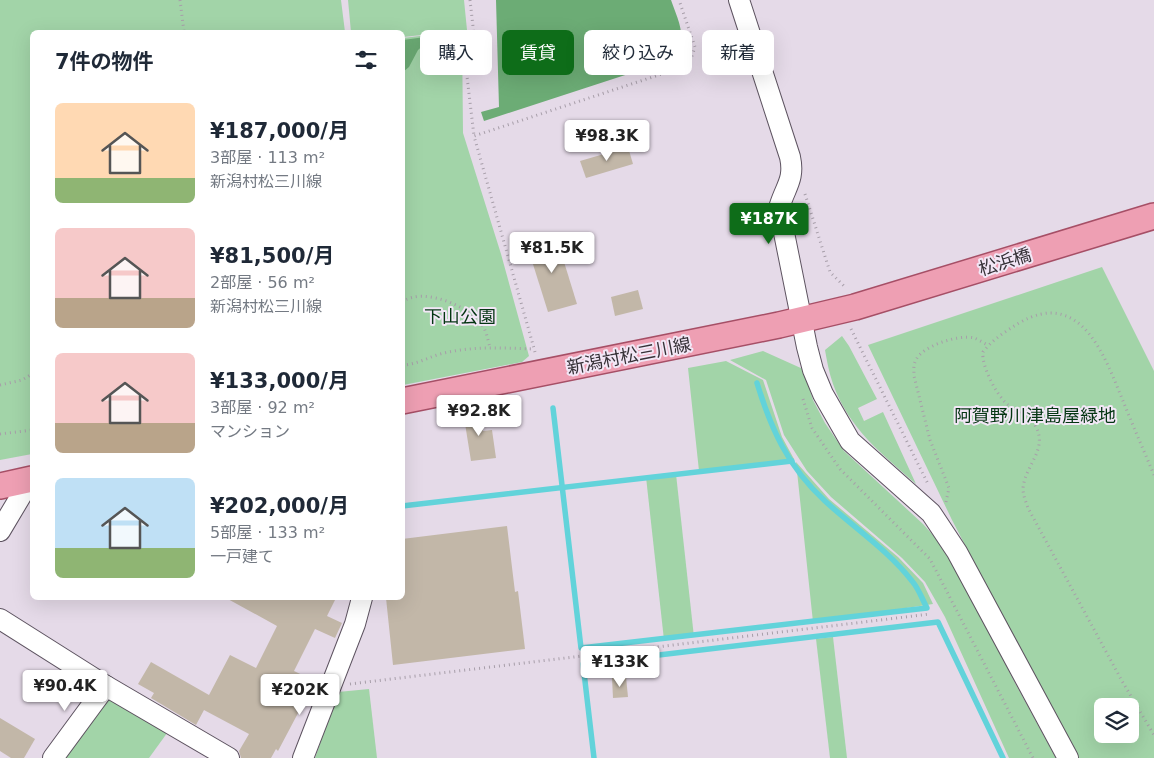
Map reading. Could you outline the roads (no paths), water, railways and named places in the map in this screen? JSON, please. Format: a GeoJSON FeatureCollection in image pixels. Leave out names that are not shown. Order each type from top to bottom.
{"type":"FeatureCollection","features":[{"type":"Feature","properties":{"kind":"main road","name":"松浜橋"},"geometry":{"type":"LineString","coordinates":[[851,307],[1154,216]]}},
{"type":"Feature","properties":{"kind":"main road","name":"新潟村松三川線"},"geometry":{"type":"LineString","coordinates":[[405,400],[802,320],[851,307]]}},
{"type":"Feature","properties":{"kind":"main road"},"geometry":{"type":"LineString","coordinates":[[0,486],[30,479]]}},
{"type":"Feature","properties":{"kind":"street"},"geometry":{"type":"LineString","coordinates":[[739,0],[790,157],[792,178],[783,194],[779,208],[806,347],[823,394],[850,441],[931,513],[940,526],[957,552],[1068,758]]}},
{"type":"Feature","properties":{"kind":"street"},"geometry":{"type":"LineString","coordinates":[[0,532],[30,482]]}},
{"type":"Feature","properties":{"kind":"street"},"geometry":{"type":"LineString","coordinates":[[302,758],[355,624],[361,600]]}},
{"type":"Feature","properties":{"kind":"street"},"geometry":{"type":"LineString","coordinates":[[0,618],[106,686],[229,758]]}},
{"type":"Feature","properties":{"kind":"street"},"geometry":{"type":"LineString","coordinates":[[53,758],[106,686]]}},
{"type":"Feature","properties":{"kind":"waterway"},"geometry":{"type":"LineString","coordinates":[[553,408],[581,648],[927,608],[917,587],[903,570],[825,501],[801,475],[775,432],[757,383]]}},
{"type":"Feature","properties":{"kind":"waterway"},"geometry":{"type":"LineString","coordinates":[[405,506],[792,461]]}},
{"type":"Feature","properties":{"kind":"waterway"},"geometry":{"type":"LineString","coordinates":[[594,758],[583,664],[938,622],[1003,758]]}},
{"type":"Feature","properties":{"kind":"park label","name":"下山公園"},"geometry":{"type":"Point","coordinates":[460,317]}},
{"type":"Feature","properties":{"kind":"park label","name":"阿賀野川津島屋緑地"},"geometry":{"type":"Point","coordinates":[1035,416]}}]}
